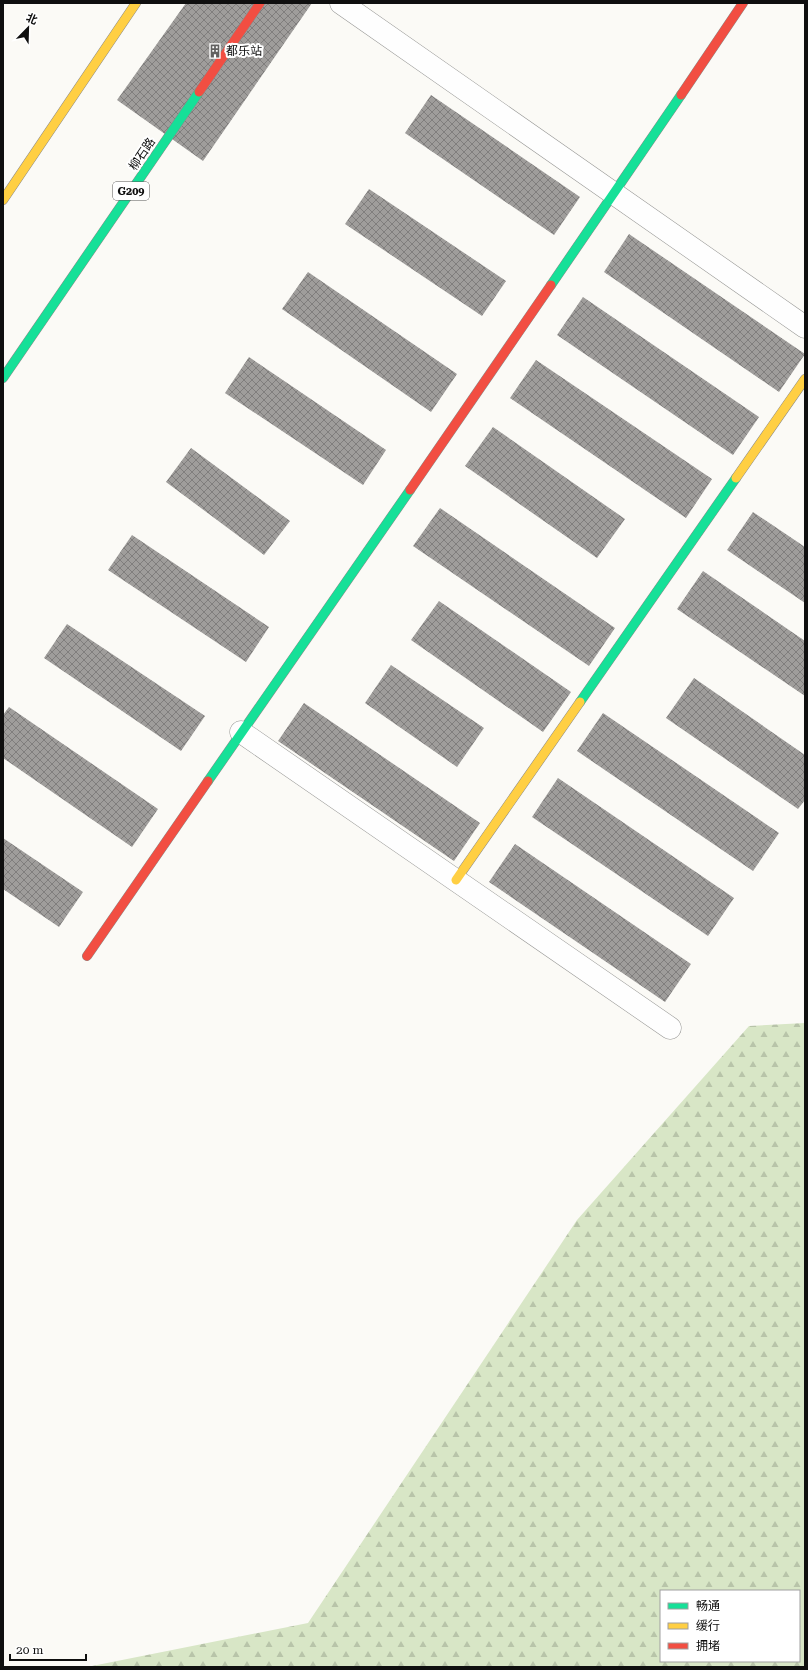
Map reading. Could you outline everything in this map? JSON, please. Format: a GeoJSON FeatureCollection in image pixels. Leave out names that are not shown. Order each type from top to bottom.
{"type":"FeatureCollection","features":[{"type":"Feature","properties":{"kind":"main road"},"geometry":{"type":"LineString","coordinates":[[3,200],[136,3]]}},
{"type":"Feature","properties":{"kind":"main road","name":"柳石路"},"geometry":{"type":"LineString","coordinates":[[3,378],[260,3]]}},
{"type":"Feature","properties":{"kind":"main road"},"geometry":{"type":"LineString","coordinates":[[87,956],[614,194],[742,3]]}},
{"type":"Feature","properties":{"kind":"main road"},"geometry":{"type":"LineString","coordinates":[[456,880],[805,379]]}},
{"type":"Feature","properties":{"kind":"street"},"geometry":{"type":"LineString","coordinates":[[341,3],[805,327]]}},
{"type":"Feature","properties":{"kind":"street"},"geometry":{"type":"LineString","coordinates":[[241,732],[670,1028]]}},
{"type":"Feature","properties":{"kind":"green space"},"geometry":{"type":"Polygon","coordinates":[[[805,1023],[805,1667],[87,1667],[308,1623],[577,1220],[749,1026],[805,1023]]]}},
{"type":"Feature","properties":{"kind":"building","name":"都乐站"},"geometry":{"type":"Polygon","coordinates":[[[186,3],[312,3],[203,161],[117,100],[186,3]]]}},
{"type":"Feature","properties":{"kind":"building"},"geometry":{"type":"Polygon","coordinates":[[[431,95],[580,197],[554,235],[405,133],[431,95]]]}},
{"type":"Feature","properties":{"kind":"building"},"geometry":{"type":"Polygon","coordinates":[[[369,189],[506,281],[482,316],[345,224],[369,189]]]}},
{"type":"Feature","properties":{"kind":"building"},"geometry":{"type":"Polygon","coordinates":[[[629,234],[805,354],[779,392],[604,272],[629,234]]]}},
{"type":"Feature","properties":{"kind":"building"},"geometry":{"type":"Polygon","coordinates":[[[308,272],[457,374],[431,412],[282,309],[308,272]]]}},
{"type":"Feature","properties":{"kind":"building"},"geometry":{"type":"Polygon","coordinates":[[[583,297],[759,417],[733,455],[557,335],[583,297]]]}},
{"type":"Feature","properties":{"kind":"building"},"geometry":{"type":"Polygon","coordinates":[[[249,357],[386,450],[363,485],[225,393],[249,357]]]}},
{"type":"Feature","properties":{"kind":"building"},"geometry":{"type":"Polygon","coordinates":[[[536,360],[712,479],[686,518],[510,398],[536,360]]]}},
{"type":"Feature","properties":{"kind":"building"},"geometry":{"type":"Polygon","coordinates":[[[493,427],[625,519],[597,558],[465,466],[493,427]]]}},
{"type":"Feature","properties":{"kind":"building"},"geometry":{"type":"Polygon","coordinates":[[[191,448],[290,521],[264,555],[166,482],[191,448]]]}},
{"type":"Feature","properties":{"kind":"building"},"geometry":{"type":"Polygon","coordinates":[[[440,508],[615,628],[589,666],[413,546],[440,508]]]}},
{"type":"Feature","properties":{"kind":"building"},"geometry":{"type":"Polygon","coordinates":[[[753,512],[805,547],[805,603],[727,550],[753,512]]]}},
{"type":"Feature","properties":{"kind":"building"},"geometry":{"type":"Polygon","coordinates":[[[132,535],[269,627],[246,662],[108,570],[132,535]]]}},
{"type":"Feature","properties":{"kind":"building"},"geometry":{"type":"Polygon","coordinates":[[[703,571],[805,641],[805,696],[677,609],[703,571]]]}},
{"type":"Feature","properties":{"kind":"building"},"geometry":{"type":"Polygon","coordinates":[[[439,601],[571,692],[543,732],[411,640],[439,601]]]}},
{"type":"Feature","properties":{"kind":"building"},"geometry":{"type":"Polygon","coordinates":[[[67,624],[205,716],[181,751],[44,658],[67,624]]]}},
{"type":"Feature","properties":{"kind":"building"},"geometry":{"type":"Polygon","coordinates":[[[391,665],[484,728],[457,767],[365,703],[391,665]]]}},
{"type":"Feature","properties":{"kind":"building"},"geometry":{"type":"Polygon","coordinates":[[[694,678],[805,755],[805,800],[798,809],[666,718],[694,678]]]}},
{"type":"Feature","properties":{"kind":"building"},"geometry":{"type":"Polygon","coordinates":[[[304,703],[480,823],[454,861],[278,741],[304,703]]]}},
{"type":"Feature","properties":{"kind":"building"},"geometry":{"type":"Polygon","coordinates":[[[9,707],[158,809],[132,847],[3,758],[3,715],[9,707]]]}},
{"type":"Feature","properties":{"kind":"building"},"geometry":{"type":"Polygon","coordinates":[[[603,713],[779,833],[753,871],[577,751],[603,713]]]}},
{"type":"Feature","properties":{"kind":"building"},"geometry":{"type":"Polygon","coordinates":[[[558,778],[734,898],[708,936],[532,817],[558,778]]]}},
{"type":"Feature","properties":{"kind":"building"},"geometry":{"type":"Polygon","coordinates":[[[3,838],[83,892],[59,927],[3,889],[3,838]]]}},
{"type":"Feature","properties":{"kind":"building"},"geometry":{"type":"Polygon","coordinates":[[[515,844],[691,964],[665,1002],[489,882],[515,844]]]}},
{"type":"Feature","properties":{"kind":"traffic: fast"},"geometry":{"type":"LineString","coordinates":[[3,378],[199,92]]}},
{"type":"Feature","properties":{"kind":"traffic: fast"},"geometry":{"type":"LineString","coordinates":[[551,285],[681,95]]}},
{"type":"Feature","properties":{"kind":"traffic: fast"},"geometry":{"type":"LineString","coordinates":[[580,702],[736,478]]}},
{"type":"Feature","properties":{"kind":"traffic: fast"},"geometry":{"type":"LineString","coordinates":[[208,781],[410,490]]}},
{"type":"Feature","properties":{"kind":"traffic: slow"},"geometry":{"type":"LineString","coordinates":[[3,200],[136,3]]}},
{"type":"Feature","properties":{"kind":"traffic: slow"},"geometry":{"type":"LineString","coordinates":[[736,478],[805,379]]}},
{"type":"Feature","properties":{"kind":"traffic: slow"},"geometry":{"type":"LineString","coordinates":[[456,880],[580,702]]}},
{"type":"Feature","properties":{"kind":"traffic: jam"},"geometry":{"type":"LineString","coordinates":[[199,92],[260,3]]}},
{"type":"Feature","properties":{"kind":"traffic: jam"},"geometry":{"type":"LineString","coordinates":[[681,95],[743,3]]}},
{"type":"Feature","properties":{"kind":"traffic: jam"},"geometry":{"type":"LineString","coordinates":[[410,490],[551,285]]}},
{"type":"Feature","properties":{"kind":"traffic: jam"},"geometry":{"type":"LineString","coordinates":[[87,956],[208,781]]}},
{"type":"Feature","properties":{"kind":"place","name":"都乐站"},"geometry":{"type":"Point","coordinates":[215,51]}}]}
